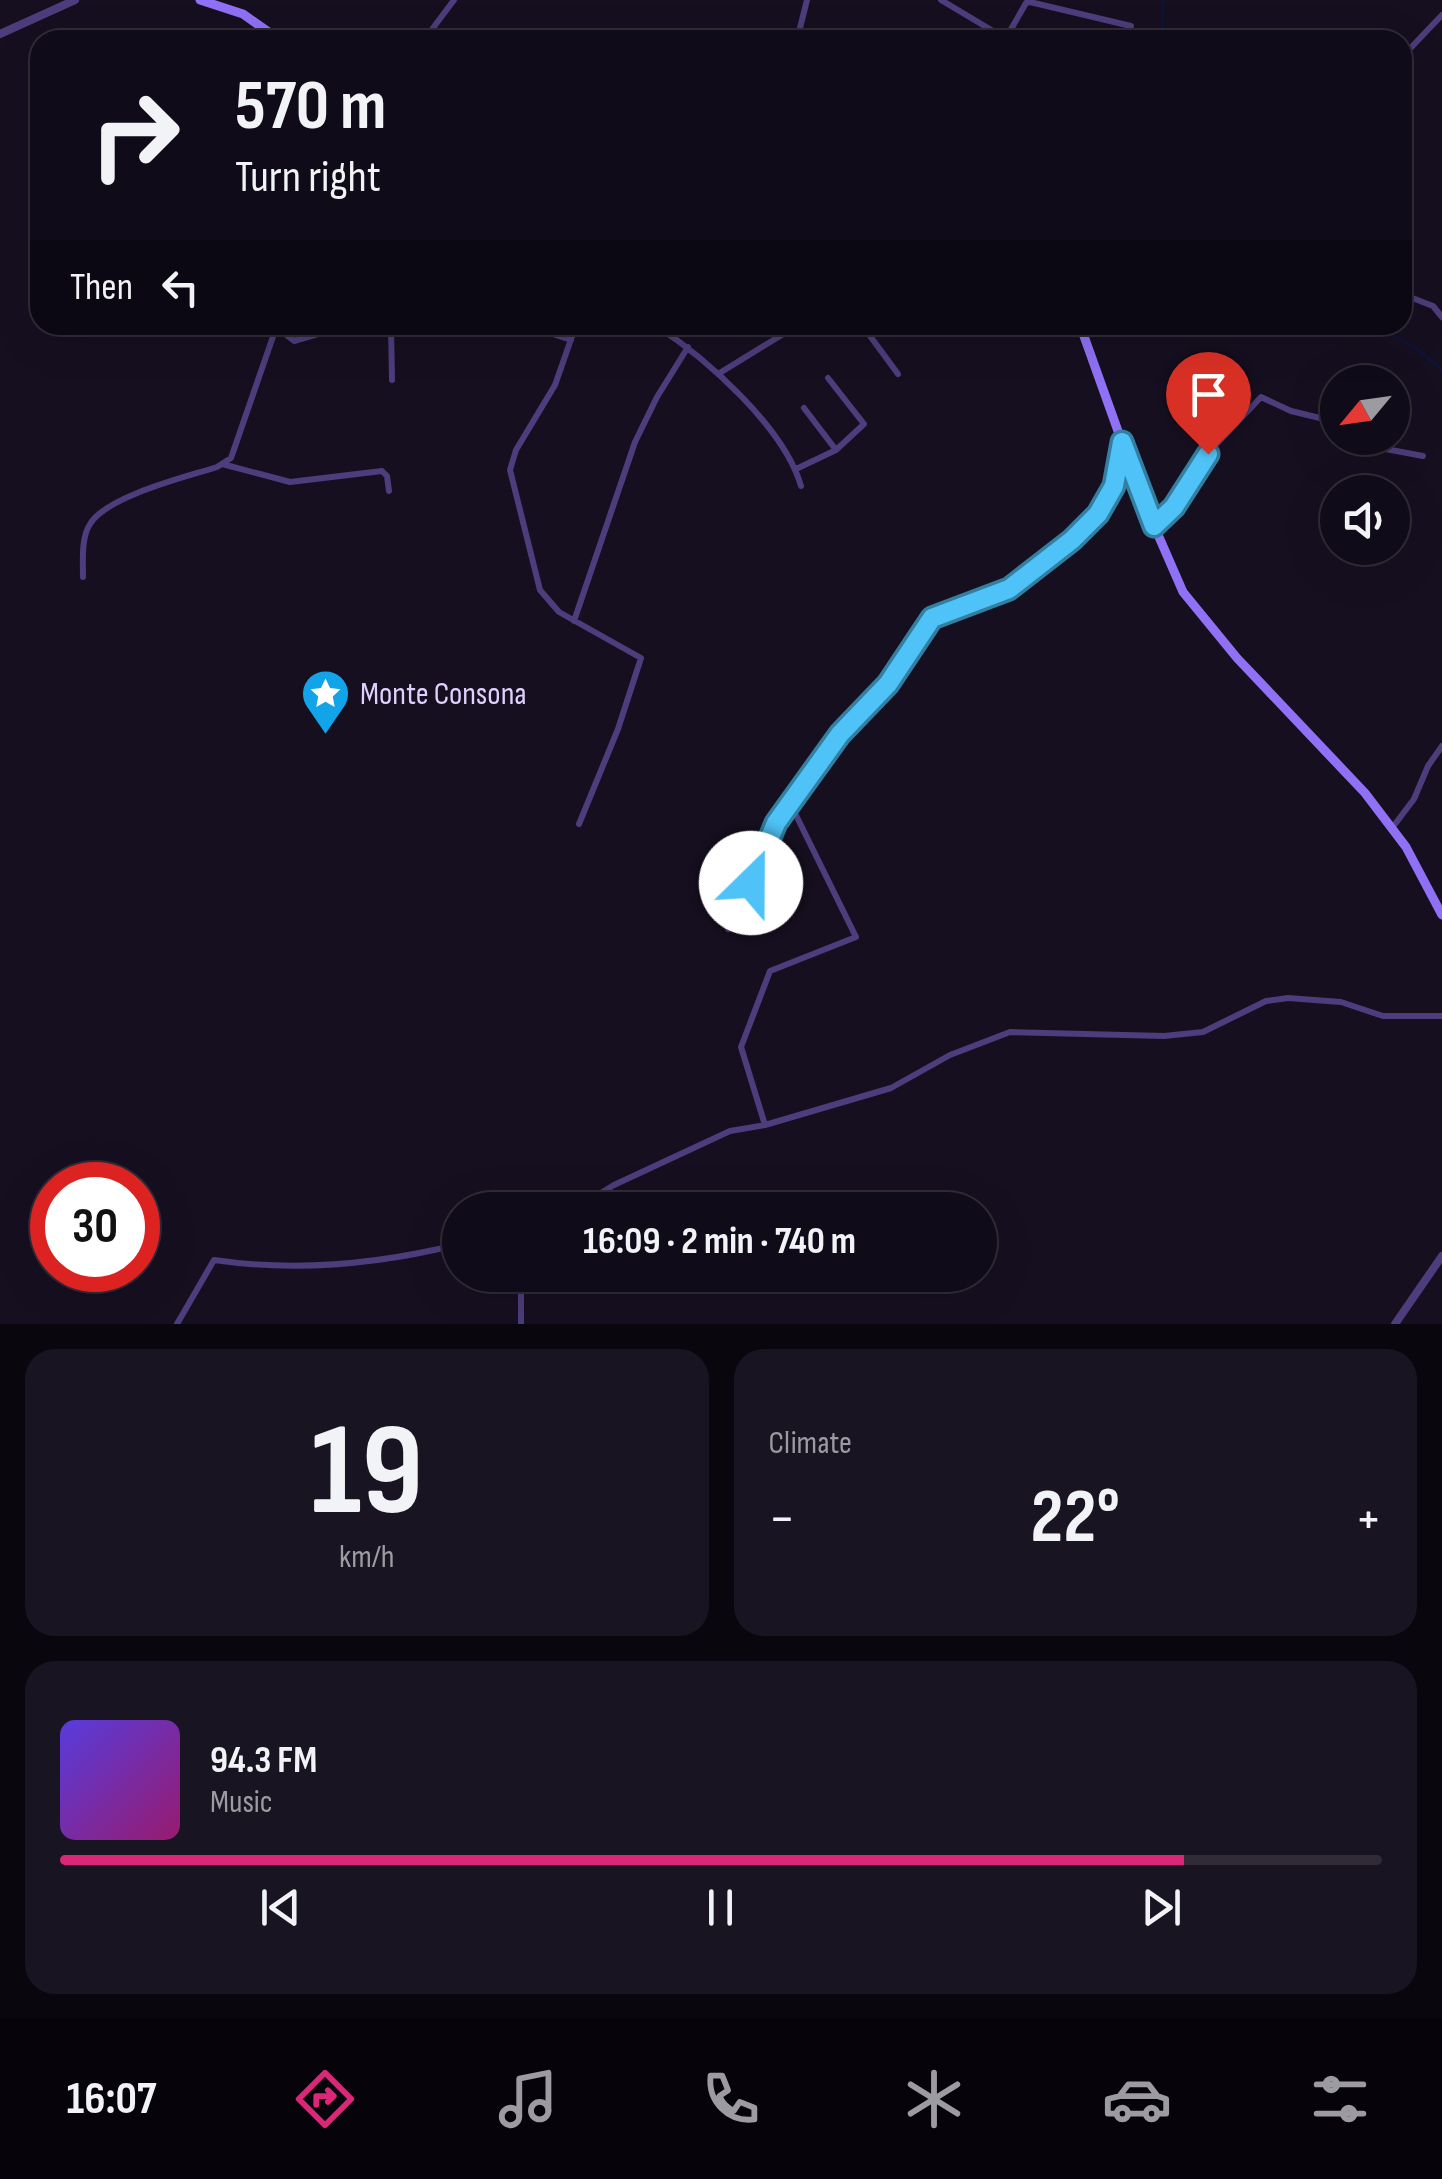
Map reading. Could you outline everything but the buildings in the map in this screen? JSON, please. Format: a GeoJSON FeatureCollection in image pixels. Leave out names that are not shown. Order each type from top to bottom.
{"type":"FeatureCollection","features":[{"type":"Feature","properties":{"kind":"main road"},"geometry":{"type":"LineString","coordinates":[[200,0],[243,14],[266,30]]}},
{"type":"Feature","properties":{"kind":"main road"},"geometry":{"type":"LineString","coordinates":[[1084,335],[1154,526],[1183,592],[1206,623],[1365,793],[1406,847],[1442,914]]}},
{"type":"Feature","properties":{"kind":"street"},"geometry":{"type":"LineString","coordinates":[[0,34],[74,0]]}},
{"type":"Feature","properties":{"kind":"street"},"geometry":{"type":"LineString","coordinates":[[432,30],[454,0]]}},
{"type":"Feature","properties":{"kind":"street"},"geometry":{"type":"LineString","coordinates":[[800,30],[807,0]]}},
{"type":"Feature","properties":{"kind":"street"},"geometry":{"type":"LineString","coordinates":[[941,0],[992,30]]}},
{"type":"Feature","properties":{"kind":"street"},"geometry":{"type":"LineString","coordinates":[[1012,30],[1030,2],[1131,26]]}},
{"type":"Feature","properties":{"kind":"street"},"geometry":{"type":"LineString","coordinates":[[1412,46],[1442,15]]}},
{"type":"Feature","properties":{"kind":"street"},"geometry":{"type":"LineString","coordinates":[[1412,298],[1433,306],[1442,318]]}},
{"type":"Feature","properties":{"kind":"street"},"geometry":{"type":"LineString","coordinates":[[83,578],[87,529],[99,513],[231,458],[273,335]]}},
{"type":"Feature","properties":{"kind":"street"},"geometry":{"type":"LineString","coordinates":[[287,335],[294,341],[314,335]]}},
{"type":"Feature","properties":{"kind":"street"},"geometry":{"type":"LineString","coordinates":[[391,335],[392,380]]}},
{"type":"Feature","properties":{"kind":"street"},"geometry":{"type":"LineString","coordinates":[[556,335],[572,340]]}},
{"type":"Feature","properties":{"kind":"street"},"geometry":{"type":"LineString","coordinates":[[573,335],[555,385],[516,450],[510,470],[540,590],[559,612],[641,658],[618,728],[578,824]]}},
{"type":"Feature","properties":{"kind":"street"},"geometry":{"type":"LineString","coordinates":[[670,335],[748,404],[796,469],[801,486]]}},
{"type":"Feature","properties":{"kind":"street"},"geometry":{"type":"LineString","coordinates":[[718,374],[782,335]]}},
{"type":"Feature","properties":{"kind":"street"},"geometry":{"type":"LineString","coordinates":[[869,335],[898,374]]}},
{"type":"Feature","properties":{"kind":"street"},"geometry":{"type":"LineString","coordinates":[[574,621],[635,442],[688,347]]}},
{"type":"Feature","properties":{"kind":"street"},"geometry":{"type":"LineString","coordinates":[[796,469],[836,450],[864,424],[828,378]]}},
{"type":"Feature","properties":{"kind":"street"},"geometry":{"type":"LineString","coordinates":[[1154,526],[1174,507],[1214,446],[1261,398],[1320,418]]}},
{"type":"Feature","properties":{"kind":"street"},"geometry":{"type":"LineString","coordinates":[[804,408],[836,450]]}},
{"type":"Feature","properties":{"kind":"street"},"geometry":{"type":"LineString","coordinates":[[728,930],[761,865],[776,823],[840,734],[888,684],[932,618],[1009,589],[1072,540],[1098,514],[1114,486],[1122,442]]}},
{"type":"Feature","properties":{"kind":"street"},"geometry":{"type":"LineString","coordinates":[[1410,454],[1423,456]]}},
{"type":"Feature","properties":{"kind":"street"},"geometry":{"type":"LineString","coordinates":[[221,464],[290,482],[382,470],[389,492]]}},
{"type":"Feature","properties":{"kind":"street"},"geometry":{"type":"LineString","coordinates":[[1392,828],[1414,800],[1419,782],[1442,746]]}},
{"type":"Feature","properties":{"kind":"street"},"geometry":{"type":"LineString","coordinates":[[764,1125],[741,1047],[756,1014],[764,980],[770,971],[856,937],[792,805]]}},
{"type":"Feature","properties":{"kind":"street"},"geometry":{"type":"LineString","coordinates":[[603,1192],[730,1131],[891,1088],[950,1054],[1010,1032],[1164,1036],[1203,1032],[1266,1001],[1288,998],[1341,1002],[1383,1016],[1442,1016]]}},
{"type":"Feature","properties":{"kind":"street"},"geometry":{"type":"LineString","coordinates":[[177,1324],[214,1260],[259,1266],[331,1264],[390,1259],[442,1248]]}},
{"type":"Feature","properties":{"kind":"street"},"geometry":{"type":"LineString","coordinates":[[1395,1324],[1442,1256]]}},
{"type":"Feature","properties":{"kind":"street"},"geometry":{"type":"LineString","coordinates":[[521,1292],[522,1324]]}},
{"type":"Feature","properties":{"kind":"waterway"},"geometry":{"type":"LineString","coordinates":[[1162,30],[1163,0]]}},
{"type":"Feature","properties":{"kind":"waterway"},"geometry":{"type":"LineString","coordinates":[[1393,335],[1442,370]]}},
{"type":"Feature","properties":{"kind":"place","name":"Monte Consona"},"geometry":{"type":"Point","coordinates":[325,736]}},
{"type":"Feature","properties":{"kind":"route"},"geometry":{"type":"LineString","coordinates":[[751,883],[776,823],[840,734],[888,684],[932,618],[1009,589],[1072,540],[1098,514],[1114,486],[1122,442],[1154,526],[1174,507],[1208,454]]}}]}
